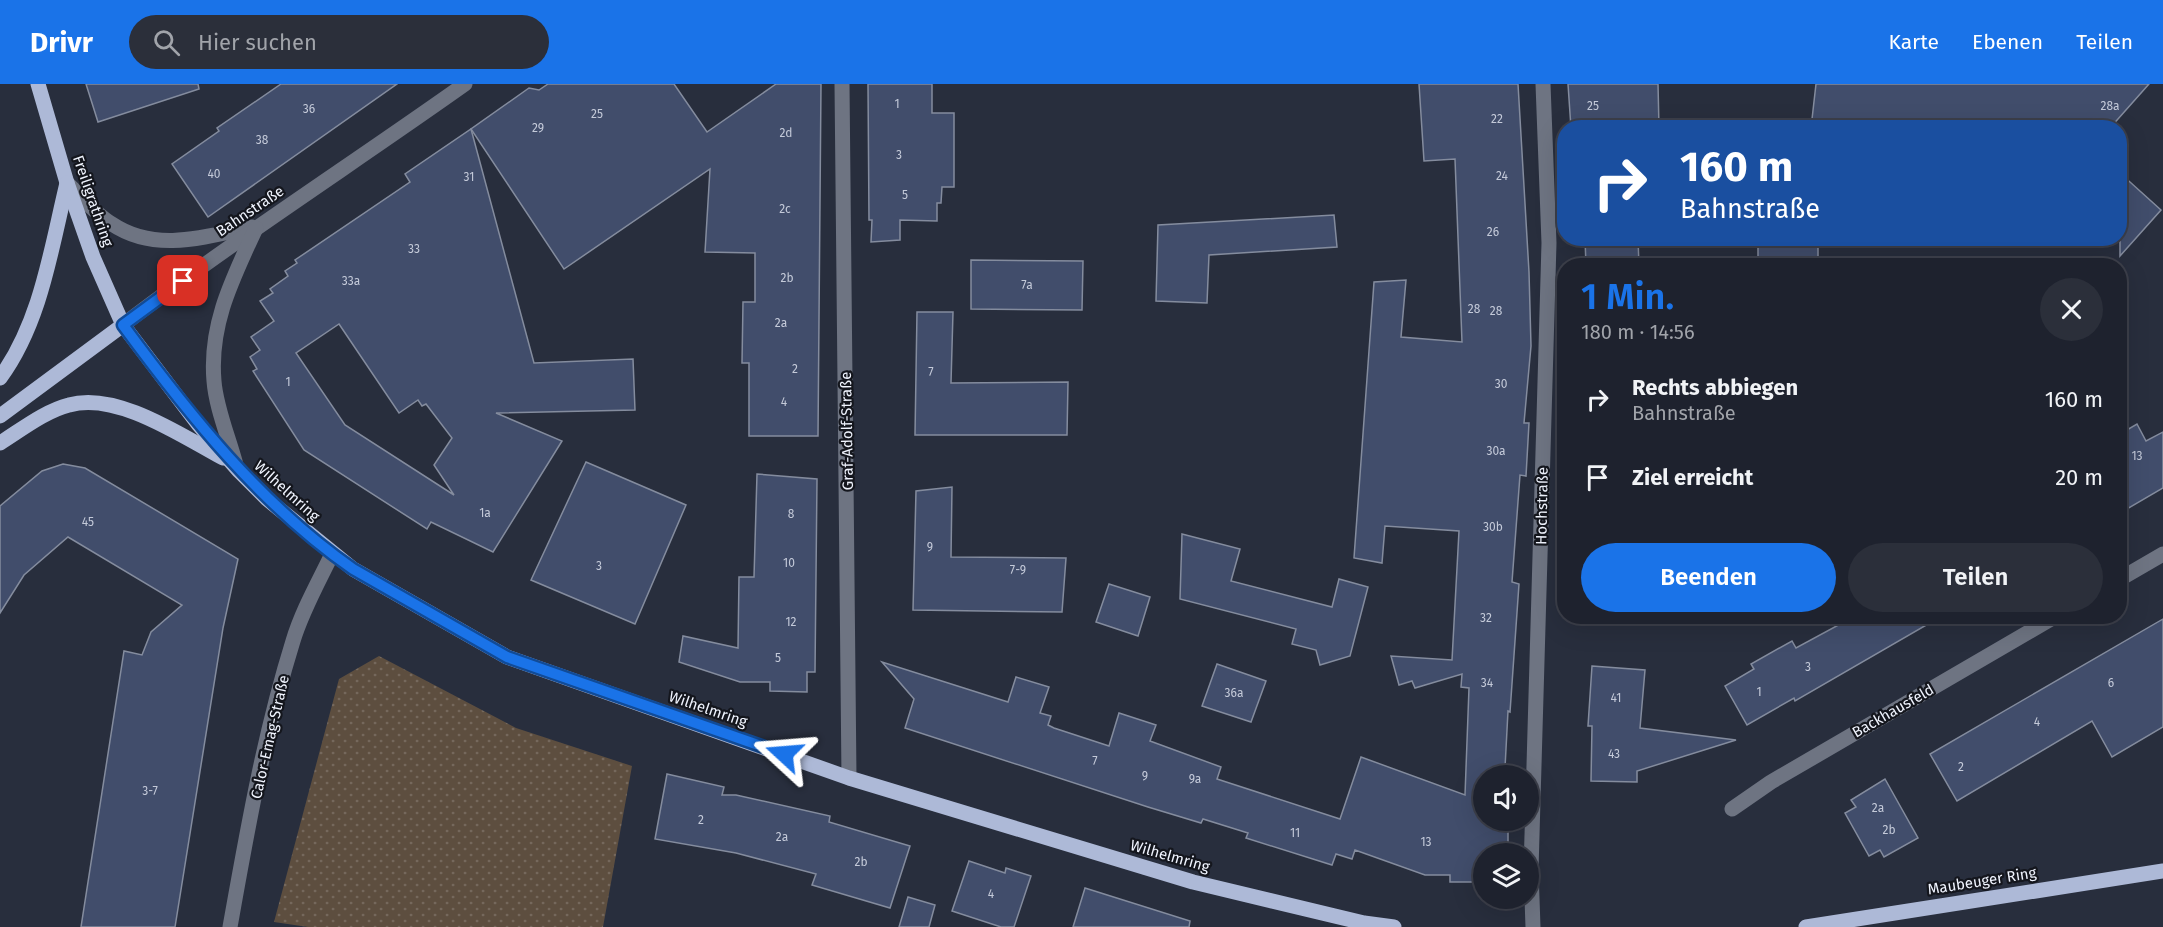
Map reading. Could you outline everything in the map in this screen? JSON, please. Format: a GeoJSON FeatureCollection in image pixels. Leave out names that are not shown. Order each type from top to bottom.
{"type":"FeatureCollection","features":[{"type":"Feature","properties":{"kind":"main road","name":"Freiligrathring"},"geometry":{"type":"LineString","coordinates":[[38,84],[67,183],[93,257],[123,325]]}},
{"type":"Feature","properties":{"kind":"main road"},"geometry":{"type":"LineString","coordinates":[[0,378],[24,338],[38,300],[67,183]]}},
{"type":"Feature","properties":{"kind":"main road","name":"Wilhelmring"},"geometry":{"type":"LineString","coordinates":[[123,325],[198,424],[267,499],[353,569],[507,657],[849,778],[1194,882],[1364,923],[1394,927]]}},
{"type":"Feature","properties":{"kind":"main road","name":"Bahnstraße"},"geometry":{"type":"LineString","coordinates":[[0,416],[123,325]]}},
{"type":"Feature","properties":{"kind":"main road"},"geometry":{"type":"LineString","coordinates":[[0,442],[68,405],[90,401],[127,410],[165,426],[236,465]]}},
{"type":"Feature","properties":{"kind":"main road","name":"Maubeuger Ring"},"geometry":{"type":"LineString","coordinates":[[1806,927],[2163,871]]}},
{"type":"Feature","properties":{"kind":"street","name":"Bahnstraße"},"geometry":{"type":"LineString","coordinates":[[123,325],[257,225],[304,198],[465,84]]}},
{"type":"Feature","properties":{"kind":"street","name":"Graf-Adolf-Straße"},"geometry":{"type":"LineString","coordinates":[[842,84],[849,778]]}},
{"type":"Feature","properties":{"kind":"street","name":"Hochstraße"},"geometry":{"type":"LineString","coordinates":[[1533,927],[1531,870],[1549,243],[1543,84]]}},
{"type":"Feature","properties":{"kind":"street"},"geometry":{"type":"LineString","coordinates":[[67,183],[111,224],[134,234],[165,242],[190,240],[257,225]]}},
{"type":"Feature","properties":{"kind":"street"},"geometry":{"type":"LineString","coordinates":[[236,465],[214,383],[212,344],[224,298],[257,225]]}},
{"type":"Feature","properties":{"kind":"street","name":"Calor-Emag-Straße"},"geometry":{"type":"LineString","coordinates":[[230,927],[265,749],[293,640],[306,606],[332,554]]}},
{"type":"Feature","properties":{"kind":"street"},"geometry":{"type":"LineString","coordinates":[[2127,575],[2163,554]]}},
{"type":"Feature","properties":{"kind":"street","name":"Backhausfeld"},"geometry":{"type":"LineString","coordinates":[[1732,809],[1781,776],[2042,624]]}},
{"type":"Feature","properties":{"kind":"shaded area"},"geometry":{"type":"Polygon","coordinates":[[[379,656],[516,728],[632,766],[603,927],[308,927],[274,922],[339,679],[379,656]]]}},
{"type":"Feature","properties":{"kind":"building"},"geometry":{"type":"Polygon","coordinates":[[[86,84],[198,84],[199,89],[98,122],[86,84]]]}},
{"type":"Feature","properties":{"kind":"building"},"geometry":{"type":"Polygon","coordinates":[[[281,84],[397,84],[208,217],[172,164],[219,131],[217,128],[281,84]]]}},
{"type":"Feature","properties":{"kind":"building"},"geometry":{"type":"Polygon","coordinates":[[[548,84],[674,84],[707,132],[776,84],[821,84],[818,436],[749,436],[749,363],[742,363],[743,302],[755,302],[755,253],[705,252],[710,169],[564,269],[471,129],[529,88],[539,90],[548,84]]]}},
{"type":"Feature","properties":{"kind":"building"},"geometry":{"type":"Polygon","coordinates":[[[868,84],[932,84],[932,113],[954,113],[954,187],[942,187],[941,203],[937,203],[937,221],[900,220],[900,240],[871,242],[868,84]]]}},
{"type":"Feature","properties":{"kind":"building"},"geometry":{"type":"Polygon","coordinates":[[[1419,84],[1518,84],[1531,346],[1524,423],[1529,423],[1526,476],[1520,475],[1512,582],[1519,584],[1505,765],[1473,765],[1473,831],[1508,831],[1508,843],[1473,843],[1473,882],[1450,882],[1450,875],[1425,875],[1355,850],[1352,859],[1336,854],[1332,865],[1246,838],[1248,833],[1203,819],[1201,823],[1148,807],[905,728],[914,699],[882,662],[1008,702],[1016,677],[1049,687],[1040,713],[1051,716],[1048,725],[1054,728],[1109,746],[1119,713],[1156,725],[1150,741],[1221,767],[1217,779],[1340,819],[1361,757],[1465,795],[1469,688],[1461,687],[1462,674],[1415,688],[1412,681],[1399,685],[1391,656],[1452,660],[1459,531],[1385,526],[1382,563],[1354,558],[1374,282],[1406,280],[1401,337],[1462,342],[1455,159],[1424,161],[1419,84]]]}},
{"type":"Feature","properties":{"kind":"building"},"geometry":{"type":"Polygon","coordinates":[[[1568,84],[1658,84],[1659,120],[1570,120],[1568,84]]]}},
{"type":"Feature","properties":{"kind":"building"},"geometry":{"type":"Polygon","coordinates":[[[1816,84],[2149,84],[2117,120],[1812,120],[1816,84]]]}},
{"type":"Feature","properties":{"kind":"building"},"geometry":{"type":"Polygon","coordinates":[[[471,129],[534,363],[633,359],[635,410],[496,413],[562,441],[493,552],[431,522],[427,529],[304,450],[253,371],[257,369],[250,357],[260,350],[251,337],[274,321],[260,301],[273,293],[270,289],[288,276],[285,271],[297,263],[295,260],[410,182],[405,174],[471,129]],[[339,324],[296,353],[345,425],[454,495],[434,465],[452,438],[426,404],[422,406],[418,400],[399,413],[339,324]]]}},
{"type":"Feature","properties":{"kind":"building"},"geometry":{"type":"Polygon","coordinates":[[[2127,179],[2161,210],[2120,256],[2120,246],[2127,246],[2127,179]]]}},
{"type":"Feature","properties":{"kind":"building"},"geometry":{"type":"Polygon","coordinates":[[[1334,215],[1337,247],[1209,255],[1207,303],[1156,301],[1158,225],[1334,215]]]}},
{"type":"Feature","properties":{"kind":"building"},"geometry":{"type":"Polygon","coordinates":[[[1585,246],[1638,246],[1639,258],[1586,258],[1585,246]]]}},
{"type":"Feature","properties":{"kind":"building"},"geometry":{"type":"Polygon","coordinates":[[[1758,246],[1818,246],[1818,258],[1758,258],[1758,246]]]}},
{"type":"Feature","properties":{"kind":"building"},"geometry":{"type":"Polygon","coordinates":[[[971,260],[1083,261],[1082,310],[971,309],[971,260]]]}},
{"type":"Feature","properties":{"kind":"building"},"geometry":{"type":"Polygon","coordinates":[[[917,312],[953,312],[951,383],[1068,382],[1067,435],[915,435],[917,312]]]}},
{"type":"Feature","properties":{"kind":"building"},"geometry":{"type":"Polygon","coordinates":[[[2137,424],[2146,441],[2163,432],[2163,488],[2127,509],[2127,430],[2137,424]]]}},
{"type":"Feature","properties":{"kind":"building"},"geometry":{"type":"Polygon","coordinates":[[[586,462],[686,505],[635,624],[531,580],[586,462]]]}},
{"type":"Feature","properties":{"kind":"building"},"geometry":{"type":"Polygon","coordinates":[[[63,464],[85,468],[238,559],[223,628],[175,927],[81,927],[124,651],[142,655],[151,632],[182,605],[68,537],[24,575],[0,613],[0,506],[42,471],[63,464]]]}},
{"type":"Feature","properties":{"kind":"building"},"geometry":{"type":"Polygon","coordinates":[[[757,474],[817,479],[815,672],[807,672],[807,692],[770,691],[770,682],[740,682],[679,662],[683,636],[738,648],[739,577],[754,577],[757,474]]]}},
{"type":"Feature","properties":{"kind":"building"},"geometry":{"type":"Polygon","coordinates":[[[952,487],[951,557],[1066,558],[1062,612],[913,610],[916,491],[952,487]]]}},
{"type":"Feature","properties":{"kind":"building"},"geometry":{"type":"Polygon","coordinates":[[[1182,534],[1240,549],[1231,581],[1332,607],[1339,579],[1368,587],[1350,656],[1320,665],[1316,650],[1292,644],[1296,629],[1180,599],[1182,534]]]}},
{"type":"Feature","properties":{"kind":"building"},"geometry":{"type":"Polygon","coordinates":[[[1109,584],[1150,597],[1138,636],[1096,622],[1109,584]]]}},
{"type":"Feature","properties":{"kind":"building"},"geometry":{"type":"Polygon","coordinates":[[[2163,619],[2163,727],[2112,757],[2092,721],[1957,801],[1930,754],[2163,619]]]}},
{"type":"Feature","properties":{"kind":"building"},"geometry":{"type":"Polygon","coordinates":[[[1840,624],[1928,624],[1795,701],[1794,698],[1747,725],[1725,686],[1754,669],[1751,664],[1792,641],[1796,648],[1840,624]]]}},
{"type":"Feature","properties":{"kind":"building"},"geometry":{"type":"Polygon","coordinates":[[[1217,664],[1266,681],[1251,722],[1202,706],[1217,664]]]}},
{"type":"Feature","properties":{"kind":"building"},"geometry":{"type":"Polygon","coordinates":[[[1592,666],[1645,670],[1640,728],[1736,740],[1637,771],[1637,782],[1591,781],[1592,726],[1588,726],[1592,666]]]}},
{"type":"Feature","properties":{"kind":"building"},"geometry":{"type":"Polygon","coordinates":[[[667,774],[724,787],[722,795],[736,795],[830,816],[829,822],[910,846],[890,908],[812,885],[816,874],[736,853],[655,839],[667,774]]]}},
{"type":"Feature","properties":{"kind":"building"},"geometry":{"type":"Polygon","coordinates":[[[1885,779],[1918,838],[1884,857],[1880,850],[1869,856],[1845,813],[1856,807],[1851,800],[1885,779]]]}},
{"type":"Feature","properties":{"kind":"building"},"geometry":{"type":"Polygon","coordinates":[[[969,861],[1005,873],[1006,868],[1031,876],[1014,927],[1001,927],[952,911],[969,861]]]}},
{"type":"Feature","properties":{"kind":"building"},"geometry":{"type":"Polygon","coordinates":[[[1085,888],[1190,921],[1189,927],[1073,927],[1085,888]]]}},
{"type":"Feature","properties":{"kind":"building"},"geometry":{"type":"Polygon","coordinates":[[[908,897],[935,905],[929,927],[899,927],[908,897]]]}},
{"type":"Feature","properties":{"kind":"route"},"geometry":{"type":"LineString","coordinates":[[183,281],[123,325],[198,424],[239,471],[267,499],[332,554],[353,569],[507,657],[784,754]]}}]}
